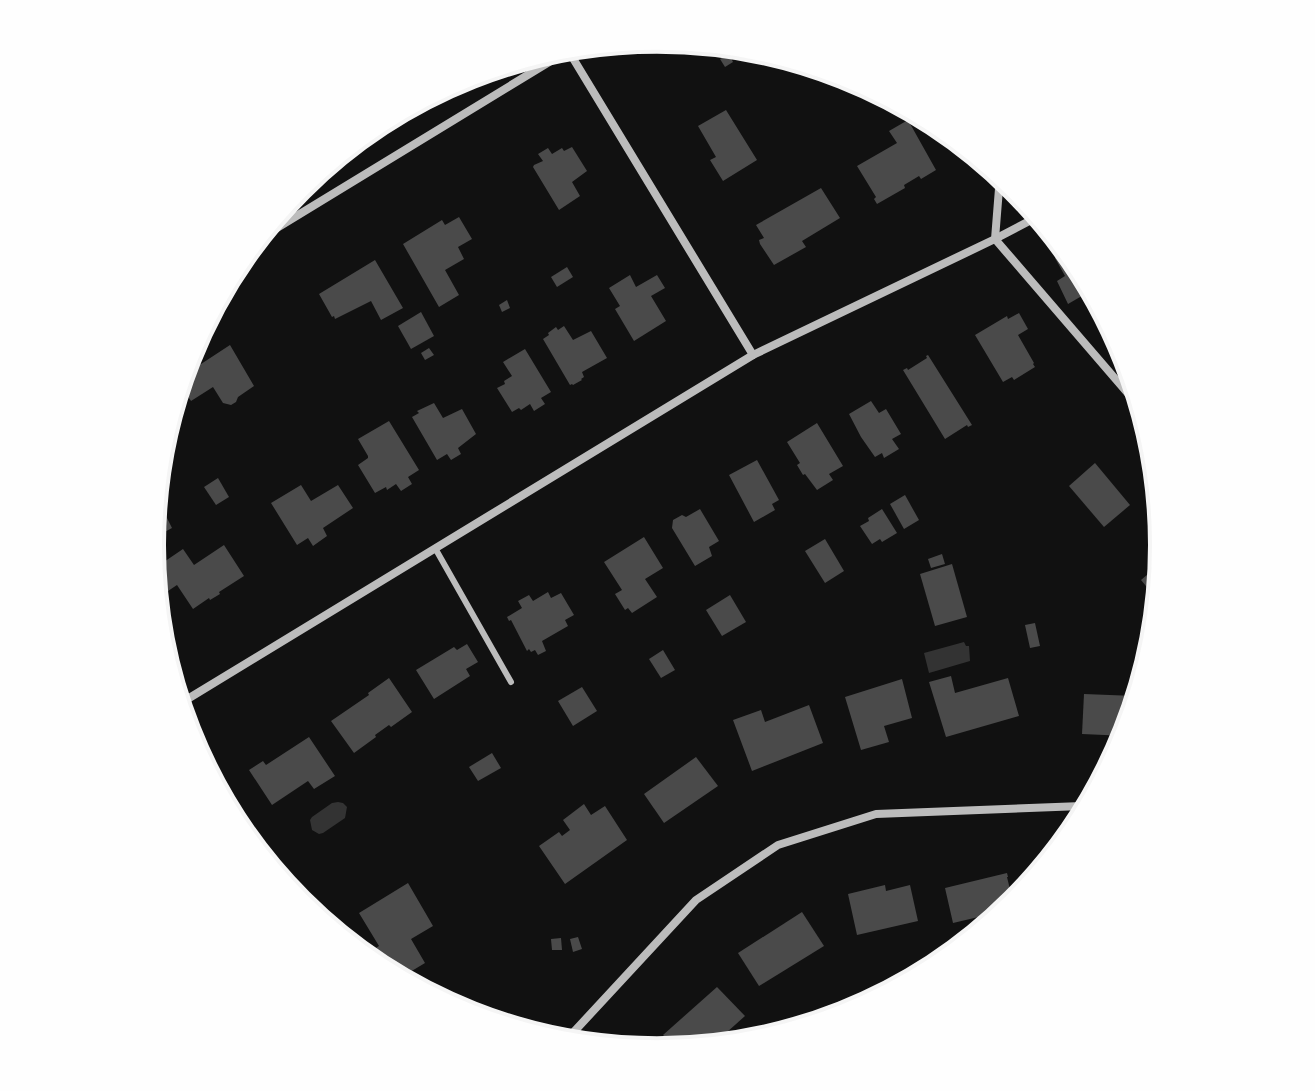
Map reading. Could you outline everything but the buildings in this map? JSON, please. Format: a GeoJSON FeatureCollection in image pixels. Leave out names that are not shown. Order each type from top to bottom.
{"type":"FeatureCollection","features":[{"type":"Feature","properties":{"kind":"street"},"geometry":{"type":"LineString","coordinates":[[573,59],[753,355]]}},
{"type":"Feature","properties":{"kind":"street"},"geometry":{"type":"LineString","coordinates":[[282,225],[543,66]]}},
{"type":"Feature","properties":{"kind":"street"},"geometry":{"type":"LineString","coordinates":[[999,190],[995,239],[1126,392]]}},
{"type":"Feature","properties":{"kind":"street"},"geometry":{"type":"LineString","coordinates":[[188,698],[753,355],[1030,221]]}},
{"type":"Feature","properties":{"kind":"street"},"geometry":{"type":"LineString","coordinates":[[574,1032],[696,900],[778,845],[876,814],[1076,806]]}},
{"type":"Feature","properties":{"kind":"lane"},"geometry":{"type":"LineString","coordinates":[[435,548],[511,682]]}},
{"type":"Feature","properties":{"kind":"shaded area"},"geometry":{"type":"Polygon","coordinates":[[[964,642],[969,646],[970,661],[929,673],[924,653],[964,642]]]}},
{"type":"Feature","properties":{"kind":"shaded area"},"geometry":{"type":"Polygon","coordinates":[[[338,802],[347,807],[345,818],[323,833],[312,830],[312,817],[338,802]]]}}]}
